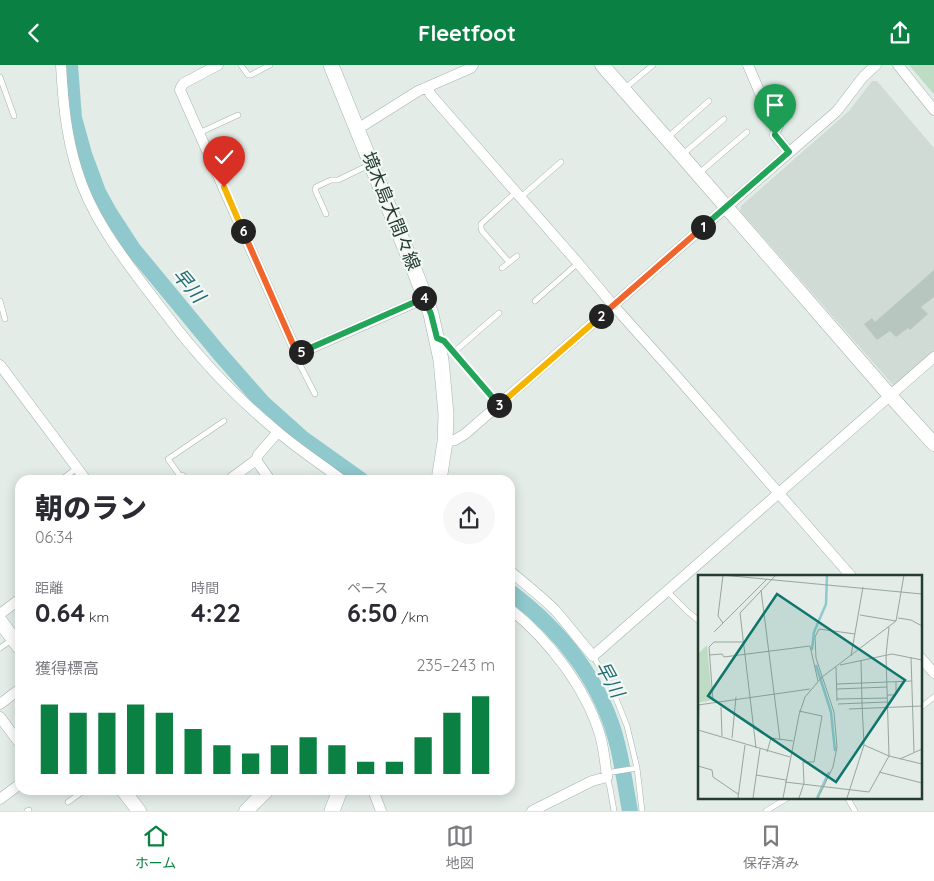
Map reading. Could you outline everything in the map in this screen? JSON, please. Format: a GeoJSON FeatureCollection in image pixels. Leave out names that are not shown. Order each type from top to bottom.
{"type":"FeatureCollection","features":[{"type":"Feature","properties":{"kind":"main road","name":"境木島大間々線"},"geometry":{"type":"LineString","coordinates":[[331,65],[425,297],[437,338],[446,414],[445,442],[440,475]]}},
{"type":"Feature","properties":{"kind":"main road"},"geometry":{"type":"LineString","coordinates":[[332,811],[338,795]]}},
{"type":"Feature","properties":{"kind":"street"},"geometry":{"type":"LineString","coordinates":[[61,65],[67,132],[77,171],[106,231],[125,260],[199,355],[222,380],[278,432],[335,475]]}},
{"type":"Feature","properties":{"kind":"street"},"geometry":{"type":"LineString","coordinates":[[218,65],[184,83],[180,90],[296,351],[300,353],[425,297]]}},
{"type":"Feature","properties":{"kind":"street"},"geometry":{"type":"LineString","coordinates":[[357,127],[364,125],[418,91],[471,68],[473,65]]}},
{"type":"Feature","properties":{"kind":"street"},"geometry":{"type":"LineString","coordinates":[[602,65],[934,444]]}},
{"type":"Feature","properties":{"kind":"street"},"geometry":{"type":"LineString","coordinates":[[748,65],[760,93],[779,123],[775,135],[789,152]]}},
{"type":"Feature","properties":{"kind":"street"},"geometry":{"type":"LineString","coordinates":[[445,442],[455,440],[465,434],[837,111],[863,77],[876,65]]}},
{"type":"Feature","properties":{"kind":"street"},"geometry":{"type":"LineString","coordinates":[[898,65],[934,110]]}},
{"type":"Feature","properties":{"kind":"street"},"geometry":{"type":"LineString","coordinates":[[427,87],[431,95],[613,305],[850,575]]}},
{"type":"Feature","properties":{"kind":"street"},"geometry":{"type":"LineString","coordinates":[[515,575],[554,609],[593,656],[934,357]]}},
{"type":"Feature","properties":{"kind":"street"},"geometry":{"type":"LineString","coordinates":[[0,365],[82,475]]}},
{"type":"Feature","properties":{"kind":"street"},"geometry":{"type":"LineString","coordinates":[[236,475],[256,460],[258,455],[278,432]]}},
{"type":"Feature","properties":{"kind":"street"},"geometry":{"type":"LineString","coordinates":[[256,460],[266,475]]}},
{"type":"Feature","properties":{"kind":"street"},"geometry":{"type":"LineString","coordinates":[[0,614],[15,603]]}},
{"type":"Feature","properties":{"kind":"street"},"geometry":{"type":"LineString","coordinates":[[515,613],[549,646],[579,689],[600,734],[608,774],[532,811]]}},
{"type":"Feature","properties":{"kind":"street"},"geometry":{"type":"LineString","coordinates":[[0,621],[15,637]]}},
{"type":"Feature","properties":{"kind":"street"},"geometry":{"type":"LineString","coordinates":[[922,659],[934,673]]}},
{"type":"Feature","properties":{"kind":"street"},"geometry":{"type":"LineString","coordinates":[[0,704],[15,693]]}},
{"type":"Feature","properties":{"kind":"street"},"geometry":{"type":"LineString","coordinates":[[0,717],[15,738]]}},
{"type":"Feature","properties":{"kind":"street"},"geometry":{"type":"LineString","coordinates":[[0,799],[15,788]]}},
{"type":"Feature","properties":{"kind":"street"},"geometry":{"type":"LineString","coordinates":[[127,795],[139,811]]}},
{"type":"Feature","properties":{"kind":"street"},"geometry":{"type":"LineString","coordinates":[[246,811],[262,795]]}},
{"type":"Feature","properties":{"kind":"street"},"geometry":{"type":"LineString","coordinates":[[375,795],[381,811]]}},
{"type":"Feature","properties":{"kind":"lane"},"geometry":{"type":"LineString","coordinates":[[241,65],[248,75],[251,75],[270,65]]}},
{"type":"Feature","properties":{"kind":"lane"},"geometry":{"type":"LineString","coordinates":[[623,90],[653,65]]}},
{"type":"Feature","properties":{"kind":"lane"},"geometry":{"type":"LineString","coordinates":[[0,77],[14,117]]}},
{"type":"Feature","properties":{"kind":"lane"},"geometry":{"type":"LineString","coordinates":[[666,138],[709,101]]}},
{"type":"Feature","properties":{"kind":"lane"},"geometry":{"type":"LineString","coordinates":[[199,133],[238,115]]}},
{"type":"Feature","properties":{"kind":"lane"},"geometry":{"type":"LineString","coordinates":[[682,156],[724,119]]}},
{"type":"Feature","properties":{"kind":"lane"},"geometry":{"type":"LineString","coordinates":[[698,175],[747,132]]}},
{"type":"Feature","properties":{"kind":"lane"},"geometry":{"type":"LineString","coordinates":[[509,262],[482,231],[480,228],[481,224],[561,162]]}},
{"type":"Feature","properties":{"kind":"lane"},"geometry":{"type":"LineString","coordinates":[[326,214],[315,189],[316,187],[331,180],[338,180],[372,164]]}},
{"type":"Feature","properties":{"kind":"lane"},"geometry":{"type":"LineString","coordinates":[[502,268],[517,256]]}},
{"type":"Feature","properties":{"kind":"lane"},"geometry":{"type":"LineString","coordinates":[[535,301],[578,263]]}},
{"type":"Feature","properties":{"kind":"lane"},"geometry":{"type":"LineString","coordinates":[[0,301],[5,319]]}},
{"type":"Feature","properties":{"kind":"lane"},"geometry":{"type":"LineString","coordinates":[[454,352],[500,313]]}},
{"type":"Feature","properties":{"kind":"lane"},"geometry":{"type":"LineString","coordinates":[[437,338],[444,341],[499,405]]}},
{"type":"Feature","properties":{"kind":"lane"},"geometry":{"type":"LineString","coordinates":[[300,353],[298,357],[299,363],[316,394]]}},
{"type":"Feature","properties":{"kind":"lane"},"geometry":{"type":"LineString","coordinates":[[178,475],[168,459],[224,421]]}},
{"type":"Feature","properties":{"kind":"lane"},"geometry":{"type":"LineString","coordinates":[[68,475],[77,468]]}},
{"type":"Feature","properties":{"kind":"lane"},"geometry":{"type":"LineString","coordinates":[[668,591],[698,620]]}},
{"type":"Feature","properties":{"kind":"lane"},"geometry":{"type":"LineString","coordinates":[[0,648],[15,641]]}},
{"type":"Feature","properties":{"kind":"lane"},"geometry":{"type":"LineString","coordinates":[[593,656],[611,686],[627,725],[642,811]]}},
{"type":"Feature","properties":{"kind":"lane"},"geometry":{"type":"LineString","coordinates":[[922,706],[934,697]]}},
{"type":"Feature","properties":{"kind":"lane"},"geometry":{"type":"LineString","coordinates":[[614,811],[608,774],[635,768]]}},
{"type":"Feature","properties":{"kind":"lane"},"geometry":{"type":"LineString","coordinates":[[68,802],[78,795]]}},
{"type":"Feature","properties":{"kind":"lane"},"geometry":{"type":"LineString","coordinates":[[766,811],[786,799]]}},
{"type":"Feature","properties":{"kind":"lane"},"geometry":{"type":"LineString","coordinates":[[848,799],[855,811]]}},
{"type":"Feature","properties":{"kind":"shaded area"},"geometry":{"type":"Polygon","coordinates":[[[872,81],[877,81],[934,148],[934,352],[896,386],[893,385],[740,211],[741,206],[849,111],[872,81]]]}},
{"type":"Feature","properties":{"kind":"green space"},"geometry":{"type":"Polygon","coordinates":[[[909,65],[934,65],[934,94],[932,92],[909,65]]]}},
{"type":"Feature","properties":{"kind":"building"},"geometry":{"type":"Polygon","coordinates":[[[934,270],[934,297],[921,307],[928,314],[910,330],[908,328],[896,337],[890,331],[877,340],[864,324],[872,318],[875,322],[934,270]]]}},
{"type":"Feature","properties":{"kind":"waterway","name":"早川"},"geometry":{"type":"LineString","coordinates":[[70,65],[74,118],[84,154],[98,192],[133,249],[263,403],[302,438],[354,475]]}},
{"type":"Feature","properties":{"kind":"waterway","name":"早川"},"geometry":{"type":"LineString","coordinates":[[515,596],[529,607],[563,641],[591,680],[602,701],[618,747],[630,811]]}},
{"type":"Feature","properties":{"kind":"route"},"geometry":{"type":"LineString","coordinates":[[224,187],[296,351],[300,353],[425,297],[437,338],[444,341],[499,405],[789,152],[775,135]]}}]}
